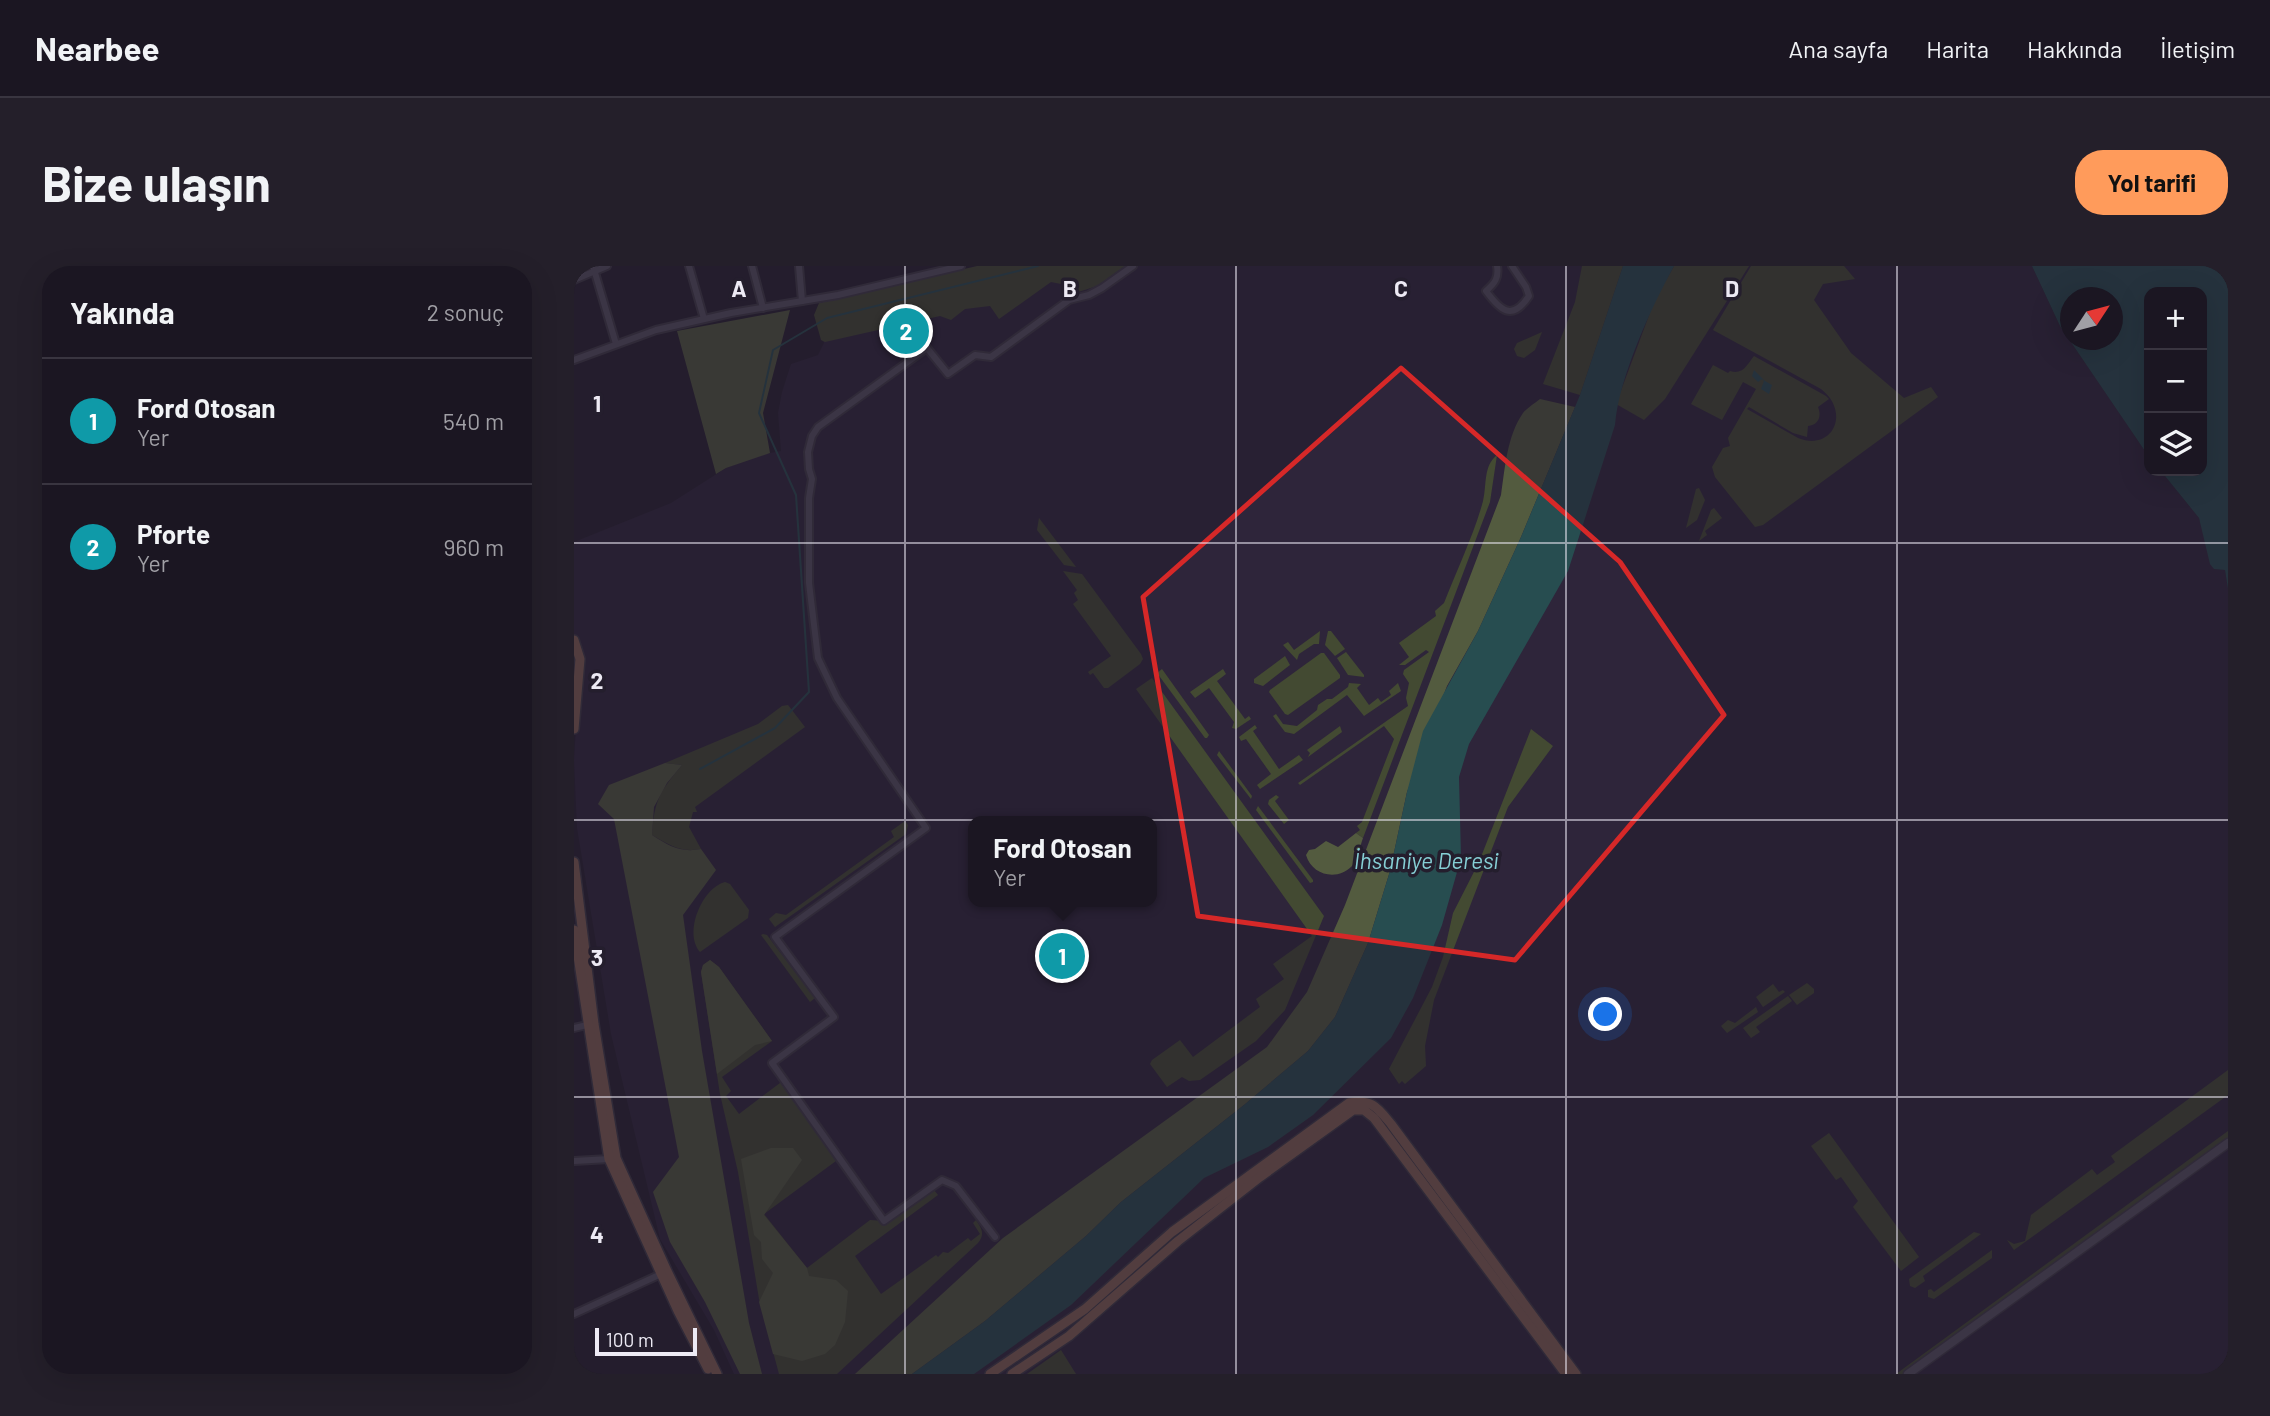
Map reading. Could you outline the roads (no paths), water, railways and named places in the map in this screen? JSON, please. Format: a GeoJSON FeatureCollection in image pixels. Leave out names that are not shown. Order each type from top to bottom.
{"type":"FeatureCollection","features":[{"type":"Feature","properties":{"kind":"main road"},"geometry":{"type":"LineString","coordinates":[[574,640],[580,659],[574,729]]}},
{"type":"Feature","properties":{"kind":"main road"},"geometry":{"type":"LineString","coordinates":[[574,862],[594,1024],[616,1158],[717,1374]]}},
{"type":"Feature","properties":{"kind":"main road"},"geometry":{"type":"LineString","coordinates":[[574,930],[609,1159],[661,1274],[711,1374]]}},
{"type":"Feature","properties":{"kind":"main road"},"geometry":{"type":"LineString","coordinates":[[990,1374],[1085,1309],[1172,1232],[1349,1103],[1363,1100],[1378,1108],[1391,1124],[1576,1374]]}},
{"type":"Feature","properties":{"kind":"main road"},"geometry":{"type":"LineString","coordinates":[[1012,1374],[1088,1321],[1178,1241],[1353,1110],[1364,1110],[1374,1118],[1566,1374]]}},
{"type":"Feature","properties":{"kind":"street"},"geometry":{"type":"LineString","coordinates":[[574,280],[593,269],[607,266]]}},
{"type":"Feature","properties":{"kind":"street"},"geometry":{"type":"LineString","coordinates":[[689,266],[704,319]]}},
{"type":"Feature","properties":{"kind":"street"},"geometry":{"type":"LineString","coordinates":[[752,266],[763,308]]}},
{"type":"Feature","properties":{"kind":"street"},"geometry":{"type":"LineString","coordinates":[[799,266],[802,301]]}},
{"type":"Feature","properties":{"kind":"street"},"geometry":{"type":"LineString","coordinates":[[574,360],[656,330],[961,266]]}},
{"type":"Feature","properties":{"kind":"street"},"geometry":{"type":"LineString","coordinates":[[995,1237],[956,1186],[942,1180],[884,1221],[772,1063],[834,1017],[775,937],[926,828],[837,698],[818,658],[809,583],[809,498],[812,479],[808,452],[812,436],[818,427],[927,348],[948,374],[975,355],[991,357],[1069,300],[1102,288],[1133,266]]}},
{"type":"Feature","properties":{"kind":"street"},"geometry":{"type":"LineString","coordinates":[[1497,266],[1496,282],[1486,291],[1501,310],[1511,312],[1529,296],[1527,287],[1512,266]]}},
{"type":"Feature","properties":{"kind":"street"},"geometry":{"type":"LineString","coordinates":[[593,269],[617,344]]}},
{"type":"Feature","properties":{"kind":"street"},"geometry":{"type":"LineString","coordinates":[[574,1028],[587,1025]]}},
{"type":"Feature","properties":{"kind":"street"},"geometry":{"type":"LineString","coordinates":[[1908,1374],[2228,1143]]}},
{"type":"Feature","properties":{"kind":"street"},"geometry":{"type":"LineString","coordinates":[[574,1161],[609,1159]]}},
{"type":"Feature","properties":{"kind":"street"},"geometry":{"type":"LineString","coordinates":[[574,1314],[661,1274]]}},
{"type":"Feature","properties":{"kind":"water","name":"İhsaniye Deresi"},"geometry":{"type":"Polygon","coordinates":[[[1623,266],[1674,266],[1646,322],[1629,365],[1615,425],[1568,571],[1469,744],[1459,777],[1461,858],[1442,925],[1413,998],[1391,1038],[1313,1115],[1268,1147],[1204,1178],[1071,1305],[974,1374],[912,1374],[985,1321],[1086,1236],[1121,1202],[1308,1051],[1335,1017],[1368,943],[1390,871],[1423,731],[1478,631],[1521,537],[1580,395],[1623,266]]]}},
{"type":"Feature","properties":{"kind":"water"},"geometry":{"type":"Polygon","coordinates":[[[2032,266],[2228,266],[2228,589],[2225,570],[2214,569],[2210,564],[2199,518],[2165,476],[2207,476],[2207,287],[2144,287],[2144,450],[2076,350],[2123,350],[2123,287],[2060,287],[2060,326],[2032,266]]]}},
{"type":"Feature","properties":{"kind":"water"},"geometry":{"type":"Polygon","coordinates":[[[1754,370],[1772,385],[1769,394],[1761,389],[1764,381],[1762,379],[1758,382],[1752,376],[1754,370]]]}},
{"type":"Feature","properties":{"kind":"waterway"},"geometry":{"type":"LineString","coordinates":[[700,769],[775,728],[809,692],[796,495],[759,413],[773,350],[827,318],[1038,266]]}},
{"type":"Feature","properties":{"kind":"place","name":"Pforte"},"geometry":{"type":"Point","coordinates":[906,331]}},
{"type":"Feature","properties":{"kind":"place","name":"Ford Otosan"},"geometry":{"type":"Point","coordinates":[1062,956]}}]}
